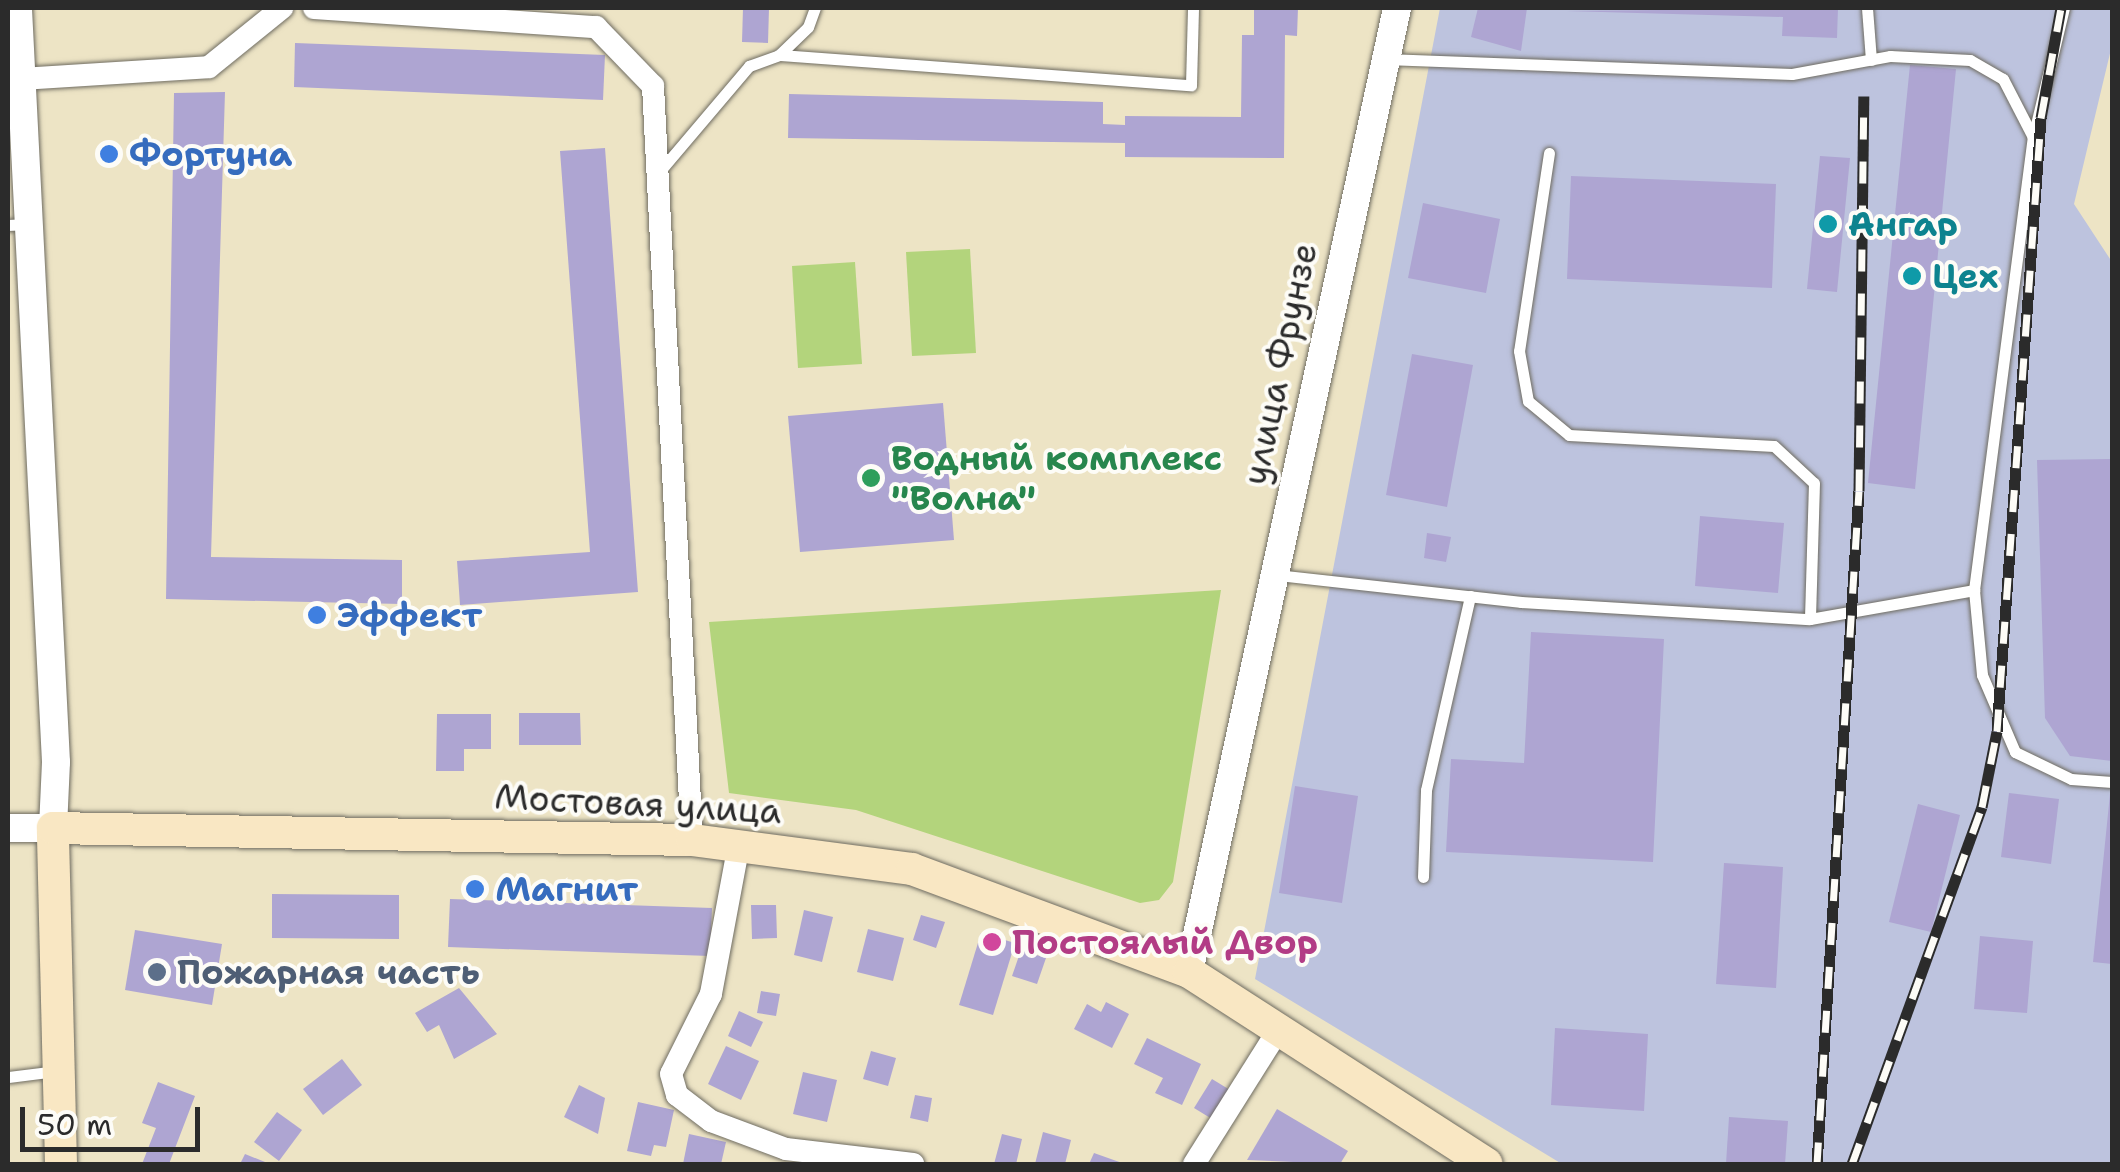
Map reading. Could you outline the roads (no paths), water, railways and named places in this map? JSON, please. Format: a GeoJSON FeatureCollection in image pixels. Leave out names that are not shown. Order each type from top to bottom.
{"type":"FeatureCollection","features":[{"type":"Feature","properties":{"kind":"main road","name":"Мостовая улица"},"geometry":{"type":"LineString","coordinates":[[53,828],[692,840],[912,869],[1189,972],[1276,1034],[1487,1164]]}},
{"type":"Feature","properties":{"kind":"main road"},"geometry":{"type":"LineString","coordinates":[[53,828],[61,1164]]}},
{"type":"Feature","properties":{"kind":"street"},"geometry":{"type":"LineString","coordinates":[[18,8],[18,224],[53,828]]}},
{"type":"Feature","properties":{"kind":"street"},"geometry":{"type":"LineString","coordinates":[[20,78],[209,66],[282,8]]}},
{"type":"Feature","properties":{"kind":"street"},"geometry":{"type":"LineString","coordinates":[[314,8],[589,17],[612,37],[653,86],[692,840]]}},
{"type":"Feature","properties":{"kind":"street","name":"улица Фрунзе"},"geometry":{"type":"LineString","coordinates":[[1189,972],[1397,8]]}},
{"type":"Feature","properties":{"kind":"street","name":"Мостовая улица"},"geometry":{"type":"LineString","coordinates":[[8,828],[53,828]]}},
{"type":"Feature","properties":{"kind":"street"},"geometry":{"type":"LineString","coordinates":[[739,844],[711,994],[672,1074],[676,1095],[711,1121],[786,1150],[914,1164]]}},
{"type":"Feature","properties":{"kind":"street"},"geometry":{"type":"LineString","coordinates":[[1194,1164],[1276,1034]]}},
{"type":"Feature","properties":{"kind":"lane"},"geometry":{"type":"LineString","coordinates":[[778,55],[815,8]]}},
{"type":"Feature","properties":{"kind":"lane"},"geometry":{"type":"LineString","coordinates":[[660,172],[749,66],[778,55],[1192,86],[1193,8]]}},
{"type":"Feature","properties":{"kind":"lane"},"geometry":{"type":"LineString","coordinates":[[1868,8],[1871,60]]}},
{"type":"Feature","properties":{"kind":"lane"},"geometry":{"type":"LineString","coordinates":[[2064,8],[2033,137],[1974,590],[1982,675],[2015,752],[2071,779],[2112,782]]}},
{"type":"Feature","properties":{"kind":"lane"},"geometry":{"type":"LineString","coordinates":[[1386,60],[1792,74],[1871,60],[1970,60],[2003,79],[2033,137]]}},
{"type":"Feature","properties":{"kind":"lane"},"geometry":{"type":"LineString","coordinates":[[1549,153],[1519,351],[1528,401],[1569,434],[1774,446],[1814,483],[1810,619]]}},
{"type":"Feature","properties":{"kind":"lane"},"geometry":{"type":"LineString","coordinates":[[1272,574],[1470,596],[1810,619],[1974,590]]}},
{"type":"Feature","properties":{"kind":"lane"},"geometry":{"type":"LineString","coordinates":[[1423,877],[1426,790],[1470,596]]}},
{"type":"Feature","properties":{"kind":"lane"},"geometry":{"type":"LineString","coordinates":[[8,1077],[60,1071]]}},
{"type":"Feature","properties":{"kind":"railway"},"geometry":{"type":"LineString","coordinates":[[1852,1164],[1982,807],[1997,731],[2041,118],[2061,8]]}},
{"type":"Feature","properties":{"kind":"railway"},"geometry":{"type":"LineString","coordinates":[[1817,1164],[1859,491],[1864,96]]}},
{"type":"Feature","properties":{"kind":"place","name":"Фортуна"},"geometry":{"type":"Point","coordinates":[109,154]}},
{"type":"Feature","properties":{"kind":"place","name":"Ангар"},"geometry":{"type":"Point","coordinates":[1828,224]}},
{"type":"Feature","properties":{"kind":"place","name":"Цех"},"geometry":{"type":"Point","coordinates":[1912,276]}},
{"type":"Feature","properties":{"kind":"place","name":"Водный комплекс \"Волна\""},"geometry":{"type":"Point","coordinates":[871,478]}},
{"type":"Feature","properties":{"kind":"place","name":"Эффект"},"geometry":{"type":"Point","coordinates":[317,615]}},
{"type":"Feature","properties":{"kind":"place","name":"Магнит"},"geometry":{"type":"Point","coordinates":[475,889]}},
{"type":"Feature","properties":{"kind":"place","name":"Постоялый Двор"},"geometry":{"type":"Point","coordinates":[992,942]}},
{"type":"Feature","properties":{"kind":"place","name":"Пожарная часть"},"geometry":{"type":"Point","coordinates":[157,972]}}]}
